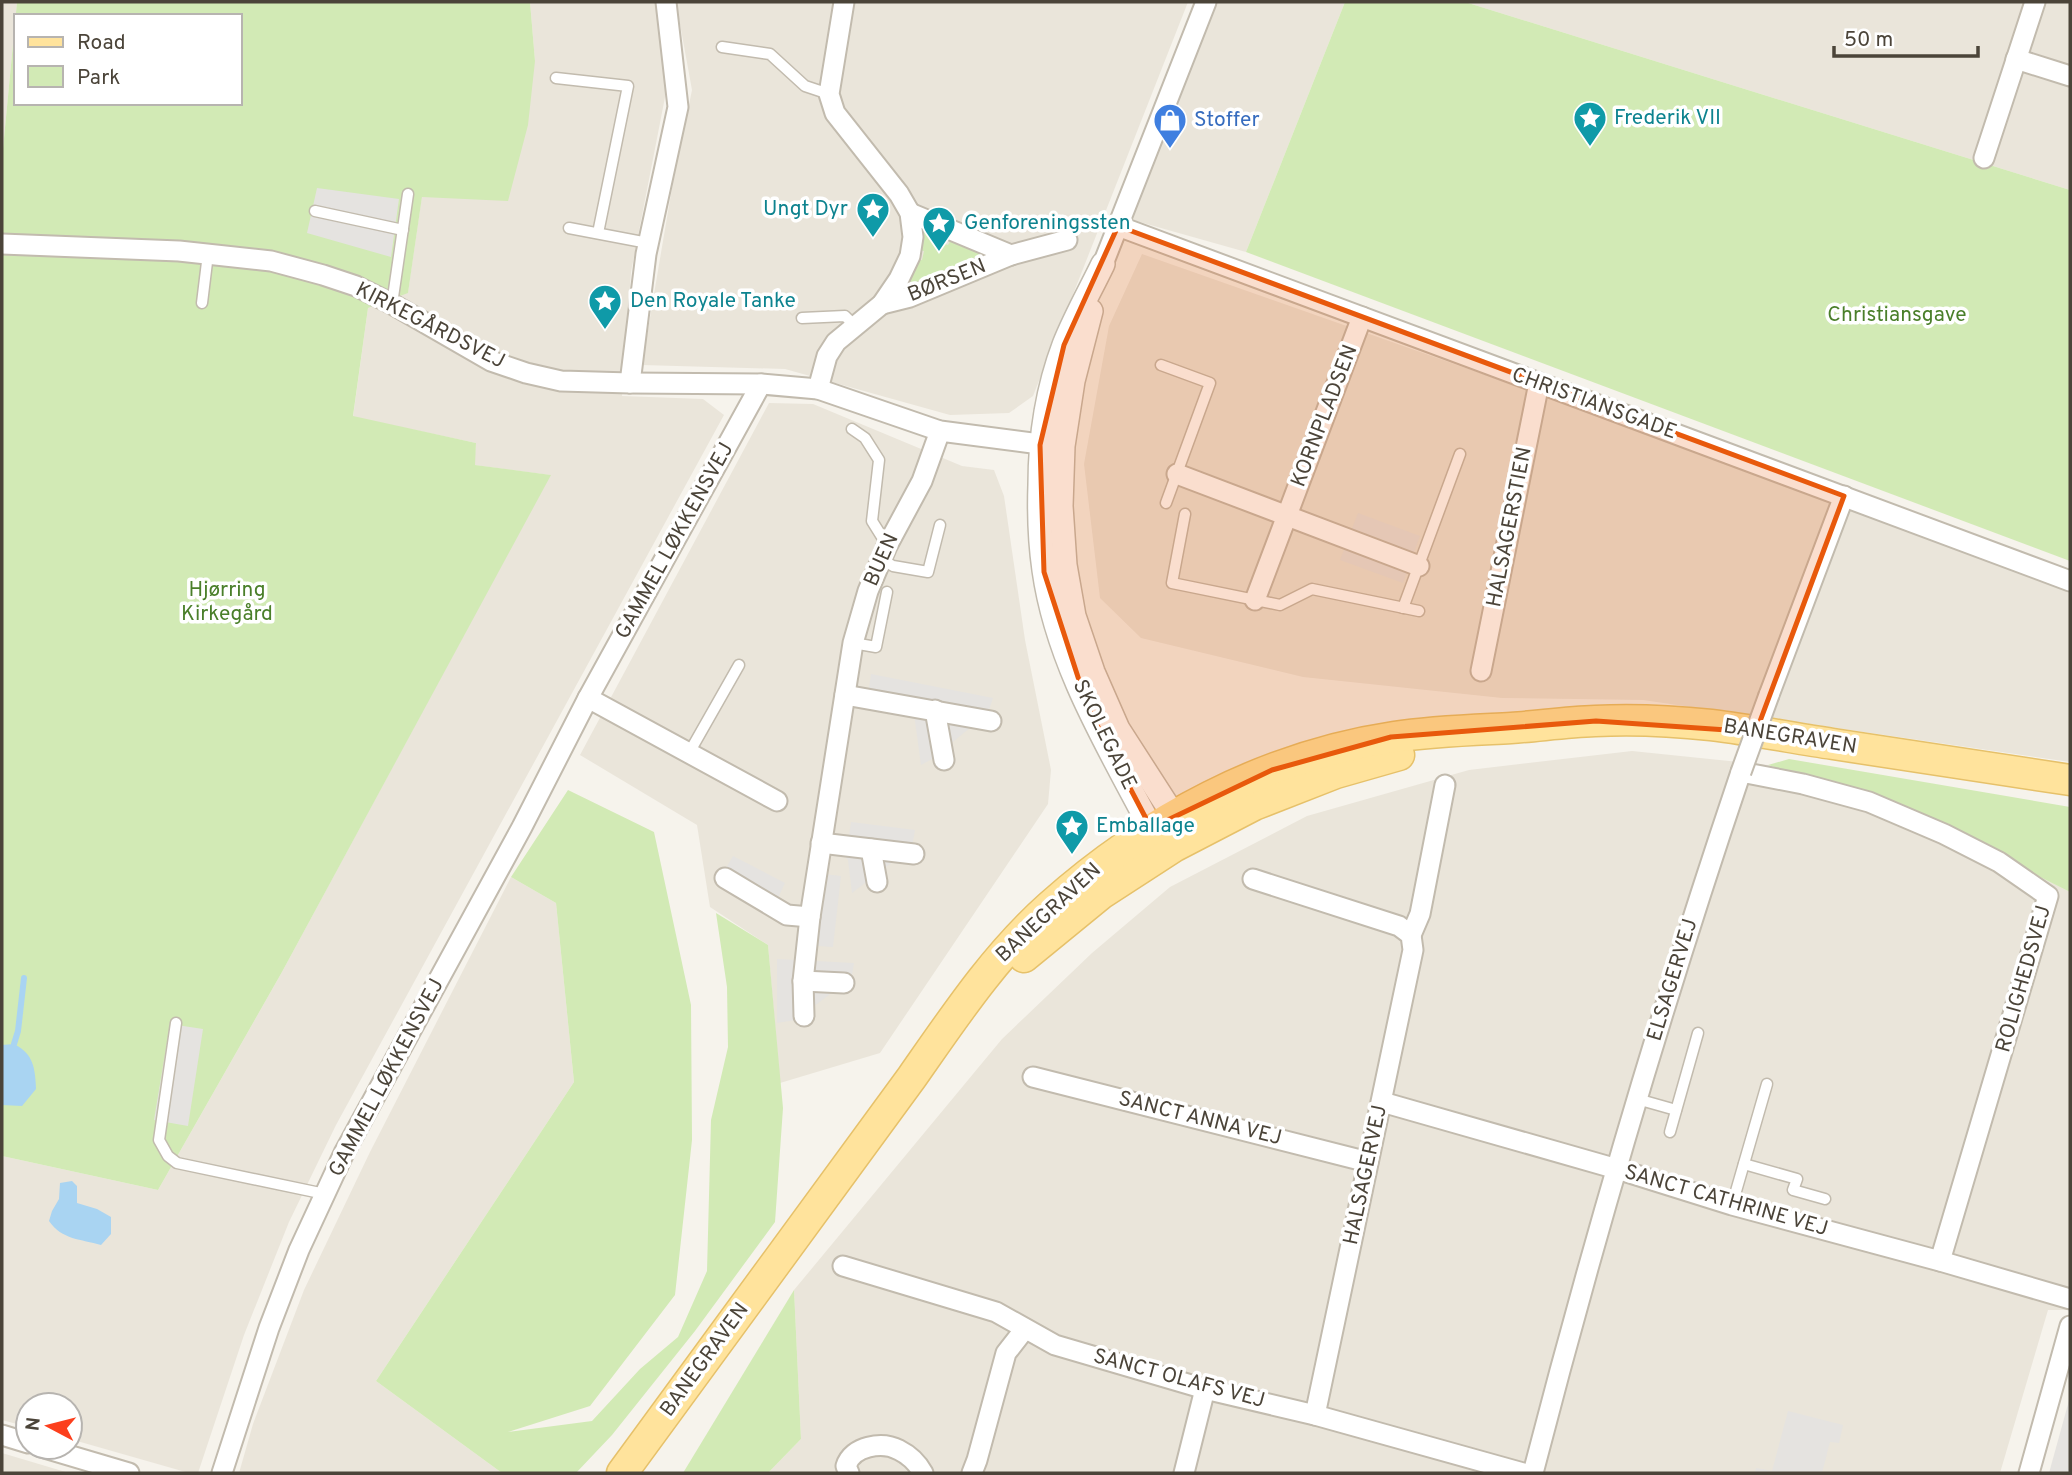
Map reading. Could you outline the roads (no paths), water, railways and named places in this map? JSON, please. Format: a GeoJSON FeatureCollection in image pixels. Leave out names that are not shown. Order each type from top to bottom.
{"type":"FeatureCollection","features":[{"type":"Feature","properties":{"kind":"main road","name":"BANEGRAVEN"},"geometry":{"type":"LineString","coordinates":[[622,1473],[956,1013],[999,958],[1059,898],[1101,863],[1163,822],[1214,794],[1272,770],[1331,751],[1391,737],[1453,730],[1596,721],[1711,725],[2061,775]]}},
{"type":"Feature","properties":{"kind":"main road","name":"BANEGRAVEN"},"geometry":{"type":"LineString","coordinates":[[912,1077],[969,1010],[1032,948],[1101,894],[1175,846],[1254,805],[1336,773],[1420,748],[1507,728]]}},
{"type":"Feature","properties":{"kind":"street"},"geometry":{"type":"LineString","coordinates":[[630,383],[648,243],[678,107],[666,2]]}},
{"type":"Feature","properties":{"kind":"street"},"geometry":{"type":"LineString","coordinates":[[844,2],[830,99],[835,113],[899,194],[910,213]]}},
{"type":"Feature","properties":{"kind":"street","name":"SKOLEGADE"},"geometry":{"type":"LineString","coordinates":[[1163,822],[1088,708],[1069,661],[1044,572],[1039,526],[1040,445],[1051,386],[1064,345],[1103,264],[1206,2]]}},
{"type":"Feature","properties":{"kind":"street"},"geometry":{"type":"LineString","coordinates":[[1984,158],[2035,2]]}},
{"type":"Feature","properties":{"kind":"street"},"geometry":{"type":"LineString","coordinates":[[2016,59],[2070,76]]}},
{"type":"Feature","properties":{"kind":"street","name":"BØRSEN"},"geometry":{"type":"LineString","coordinates":[[818,389],[827,356],[840,337],[882,304],[900,279],[910,256],[913,237],[910,213],[1011,255]]}},
{"type":"Feature","properties":{"kind":"street","name":"CHRISTIANSGADE"},"geometry":{"type":"LineString","coordinates":[[1118,226],[2070,581]]}},
{"type":"Feature","properties":{"kind":"street","name":"BØRSEN"},"geometry":{"type":"LineString","coordinates":[[882,304],[910,297],[1011,255],[1067,240]]}},
{"type":"Feature","properties":{"kind":"street","name":"KIRKEGÅRDSVEJ"},"geometry":{"type":"LineString","coordinates":[[2,244],[178,251],[271,261],[356,286],[491,361],[526,373],[561,381],[761,384],[818,389],[940,431],[1063,446]]}},
{"type":"Feature","properties":{"kind":"street","name":"SKOLEGADE"},"geometry":{"type":"LineString","coordinates":[[1103,264],[1073,382],[1063,446],[1061,506],[1065,565],[1074,617],[1093,672],[1175,846]]}},
{"type":"Feature","properties":{"kind":"street","name":"KORNPLADSEN"},"geometry":{"type":"LineString","coordinates":[[1255,600],[1363,317]]}},
{"type":"Feature","properties":{"kind":"street","name":"HALSAGERSTIEN"},"geometry":{"type":"LineString","coordinates":[[1481,671],[1539,383]]}},
{"type":"Feature","properties":{"kind":"street","name":"GAMMEL LØKKENSVEJ"},"geometry":{"type":"LineString","coordinates":[[222,1473],[269,1328],[299,1250],[344,1153],[516,839],[588,698],[761,384]]}},
{"type":"Feature","properties":{"kind":"street","name":"BUEN"},"geometry":{"type":"LineString","coordinates":[[804,1016],[803,981],[810,917],[853,643],[867,591],[922,481],[940,431]]}},
{"type":"Feature","properties":{"kind":"street"},"geometry":{"type":"LineString","coordinates":[[1177,474],[1419,566]]}},
{"type":"Feature","properties":{"kind":"street","name":"ELSAGERVEJ"},"geometry":{"type":"LineString","coordinates":[[1533,1473],[1617,1169],[1696,902],[1769,695],[1844,496]]}},
{"type":"Feature","properties":{"kind":"street"},"geometry":{"type":"LineString","coordinates":[[845,695],[991,721]]}},
{"type":"Feature","properties":{"kind":"street"},"geometry":{"type":"LineString","coordinates":[[588,698],[777,802]]}},
{"type":"Feature","properties":{"kind":"street"},"geometry":{"type":"LineString","coordinates":[[935,710],[944,760]]}},
{"type":"Feature","properties":{"kind":"street","name":"ROLIGHEDSVEJ"},"geometry":{"type":"LineString","coordinates":[[1741,772],[1803,784],[1882,807],[1999,862],[2048,896],[1940,1261]]}},
{"type":"Feature","properties":{"kind":"street","name":"HALSAGERVEJ"},"geometry":{"type":"LineString","coordinates":[[1315,1415],[1413,950],[1411,935],[1420,914],[1445,785]]}},
{"type":"Feature","properties":{"kind":"street"},"geometry":{"type":"LineString","coordinates":[[821,843],[914,854]]}},
{"type":"Feature","properties":{"kind":"street"},"geometry":{"type":"LineString","coordinates":[[872,849],[877,882]]}},
{"type":"Feature","properties":{"kind":"street"},"geometry":{"type":"LineString","coordinates":[[725,878],[787,915],[810,917]]}},
{"type":"Feature","properties":{"kind":"street"},"geometry":{"type":"LineString","coordinates":[[1253,879],[1399,926],[1411,935]]}},
{"type":"Feature","properties":{"kind":"street"},"geometry":{"type":"LineString","coordinates":[[803,981],[844,983]]}},
{"type":"Feature","properties":{"kind":"street","name":"SANCT ANNA VEJ"},"geometry":{"type":"LineString","coordinates":[[1032,1077],[1368,1162]]}},
{"type":"Feature","properties":{"kind":"street","name":"SANCT CATHRINE VEJ"},"geometry":{"type":"LineString","coordinates":[[1382,1102],[1732,1205],[2070,1299]]}},
{"type":"Feature","properties":{"kind":"street","name":"SANCT OLAFS VEJ"},"geometry":{"type":"LineString","coordinates":[[843,1266],[996,1312],[1055,1345],[1205,1389],[1315,1415],[1523,1473]]}},
{"type":"Feature","properties":{"kind":"street"},"geometry":{"type":"LineString","coordinates":[[2029,1473],[2070,1326]]}},
{"type":"Feature","properties":{"kind":"street"},"geometry":{"type":"LineString","coordinates":[[972,1473],[1006,1353],[1024,1330]]}},
{"type":"Feature","properties":{"kind":"street"},"geometry":{"type":"LineString","coordinates":[[1184,1473],[1205,1389]]}},
{"type":"Feature","properties":{"kind":"street"},"geometry":{"type":"LineString","coordinates":[[849,1473],[846,1466],[848,1460],[860,1449],[880,1446],[898,1449],[919,1465],[923,1473]]}},
{"type":"Feature","properties":{"kind":"street"},"geometry":{"type":"LineString","coordinates":[[84,1460],[129,1473]]}},
{"type":"Feature","properties":{"kind":"lane"},"geometry":{"type":"LineString","coordinates":[[722,47],[770,54],[805,86],[830,99]]}},
{"type":"Feature","properties":{"kind":"lane"},"geometry":{"type":"LineString","coordinates":[[556,78],[628,86],[598,233]]}},
{"type":"Feature","properties":{"kind":"lane"},"geometry":{"type":"LineString","coordinates":[[392,304],[408,194]]}},
{"type":"Feature","properties":{"kind":"lane"},"geometry":{"type":"LineString","coordinates":[[315,211],[402,230]]}},
{"type":"Feature","properties":{"kind":"lane"},"geometry":{"type":"LineString","coordinates":[[569,228],[648,243]]}},
{"type":"Feature","properties":{"kind":"lane"},"geometry":{"type":"LineString","coordinates":[[202,303],[208,254]]}},
{"type":"Feature","properties":{"kind":"lane"},"geometry":{"type":"LineString","coordinates":[[802,318],[845,316],[855,326]]}},
{"type":"Feature","properties":{"kind":"lane"},"geometry":{"type":"LineString","coordinates":[[1161,365],[1210,383],[1166,503]]}},
{"type":"Feature","properties":{"kind":"lane"},"geometry":{"type":"LineString","coordinates":[[852,429],[865,438],[879,460],[872,521],[884,553],[893,566],[928,572],[940,525]]}},
{"type":"Feature","properties":{"kind":"lane"},"geometry":{"type":"LineString","coordinates":[[1403,608],[1460,454]]}},
{"type":"Feature","properties":{"kind":"lane"},"geometry":{"type":"LineString","coordinates":[[1185,514],[1172,583],[1280,605],[1312,589],[1419,611]]}},
{"type":"Feature","properties":{"kind":"lane"},"geometry":{"type":"LineString","coordinates":[[853,643],[876,647],[887,592]]}},
{"type":"Feature","properties":{"kind":"lane"},"geometry":{"type":"LineString","coordinates":[[689,753],[739,665]]}},
{"type":"Feature","properties":{"kind":"lane"},"geometry":{"type":"LineString","coordinates":[[176,1023],[159,1140],[168,1156],[177,1163],[325,1194]]}},
{"type":"Feature","properties":{"kind":"lane"},"geometry":{"type":"LineString","coordinates":[[1670,1132],[1699,1033]]}},
{"type":"Feature","properties":{"kind":"lane"},"geometry":{"type":"LineString","coordinates":[[1732,1205],[1767,1084]]}},
{"type":"Feature","properties":{"kind":"lane"},"geometry":{"type":"LineString","coordinates":[[1637,1099],[1676,1110]]}},
{"type":"Feature","properties":{"kind":"lane"},"geometry":{"type":"LineString","coordinates":[[1744,1164],[1797,1179],[1793,1190],[1825,1199]]}},
{"type":"Feature","properties":{"kind":"water"},"geometry":{"type":"Polygon","coordinates":[[[14,1044],[26,1052],[35,1075],[36,1089],[22,1106],[2,1105],[2,1045],[14,1044]]]}},
{"type":"Feature","properties":{"kind":"water"},"geometry":{"type":"Polygon","coordinates":[[[72,1181],[77,1186],[77,1203],[111,1217],[111,1234],[101,1245],[66,1235],[49,1221],[59,1199],[60,1183],[72,1181]]]}},
{"type":"Feature","properties":{"kind":"waterway"},"geometry":{"type":"LineString","coordinates":[[14,1044],[24,978]]}},
{"type":"Feature","properties":{"kind":"place","name":"Frederik VII"},"geometry":{"type":"Point","coordinates":[1590,148]}},
{"type":"Feature","properties":{"kind":"place","name":"Stoffer"},"geometry":{"type":"Point","coordinates":[1170,150]}},
{"type":"Feature","properties":{"kind":"place","name":"Ungt Dyr"},"geometry":{"type":"Point","coordinates":[873,239]}},
{"type":"Feature","properties":{"kind":"place","name":"Genforeningssten"},"geometry":{"type":"Point","coordinates":[939,253]}},
{"type":"Feature","properties":{"kind":"place","name":"Den Royale Tanke"},"geometry":{"type":"Point","coordinates":[605,331]}},
{"type":"Feature","properties":{"kind":"place","name":"Emballage"},"geometry":{"type":"Point","coordinates":[1072,856]}},
{"type":"Feature","properties":{"kind":"park label","name":"Christiansgave"},"geometry":{"type":"Point","coordinates":[1897,315]}},
{"type":"Feature","properties":{"kind":"park label","name":"Hjørring Kirkegård"},"geometry":{"type":"Point","coordinates":[227,602]}}]}
